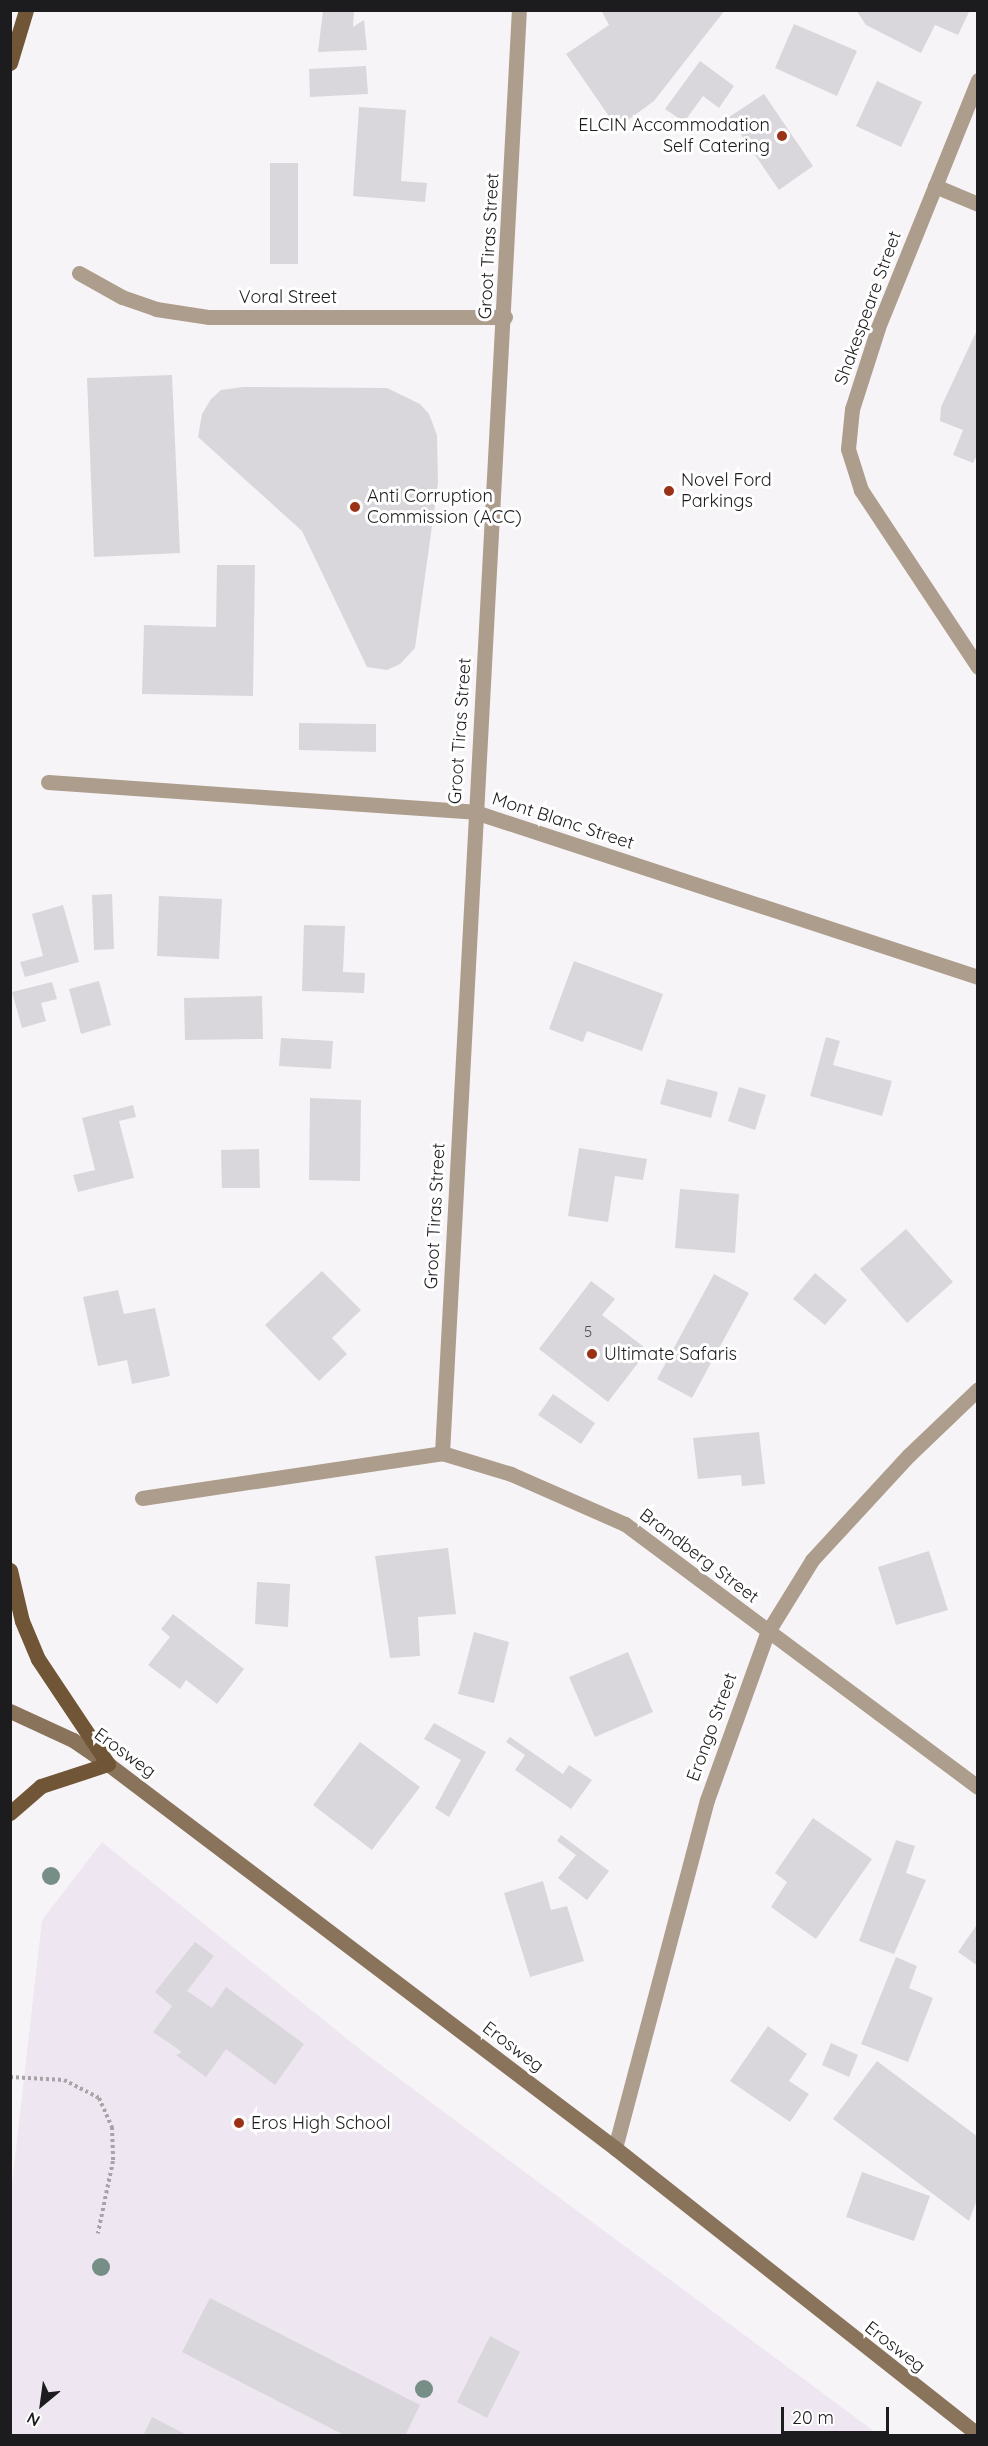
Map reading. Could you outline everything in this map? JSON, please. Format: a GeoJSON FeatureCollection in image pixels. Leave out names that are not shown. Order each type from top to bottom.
{"type":"FeatureCollection","features":[{"type":"Feature","properties":{"kind":"main road"},"geometry":{"type":"LineString","coordinates":[[10,63],[26,10]]}},
{"type":"Feature","properties":{"kind":"main road"},"geometry":{"type":"LineString","coordinates":[[10,1570],[22,1621],[38,1659],[108,1764],[41,1786],[10,1814]]}},
{"type":"Feature","properties":{"kind":"street","name":"Groot Tiras Street"},"geometry":{"type":"LineString","coordinates":[[442,1453],[475,812],[505,317],[519,10]]}},
{"type":"Feature","properties":{"kind":"street","name":"Shakespeare Street"},"geometry":{"type":"LineString","coordinates":[[978,80],[878,328],[852,409],[848,449],[861,490],[978,667]]}},
{"type":"Feature","properties":{"kind":"street"},"geometry":{"type":"LineString","coordinates":[[935,186],[978,204]]}},
{"type":"Feature","properties":{"kind":"street","name":"Voral Street"},"geometry":{"type":"LineString","coordinates":[[79,273],[122,297],[156,309],[209,317],[505,317]]}},
{"type":"Feature","properties":{"kind":"street","name":"Mont Blanc Street"},"geometry":{"type":"LineString","coordinates":[[48,782],[475,812],[978,977]]}},
{"type":"Feature","properties":{"kind":"street","name":"Erongo Street"},"geometry":{"type":"LineString","coordinates":[[615,2148],[707,1800],[767,1634],[812,1560],[909,1455],[978,1389]]}},
{"type":"Feature","properties":{"kind":"street","name":"Brandberg Street"},"geometry":{"type":"LineString","coordinates":[[142,1498],[442,1453],[556,1491],[625,1524],[688,1568],[767,1634],[978,1787]]}},
{"type":"Feature","properties":{"kind":"street","name":"Erosweg"},"geometry":{"type":"LineString","coordinates":[[10,1711],[73,1740],[108,1764],[615,2148],[978,2435]]}},
{"type":"Feature","properties":{"kind":"path"},"geometry":{"type":"LineString","coordinates":[[10,2077],[64,2080],[99,2098],[112,2127],[113,2162],[98,2233]]}},
{"type":"Feature","properties":{"kind":"shaded area","name":"Eros High School"},"geometry":{"type":"Polygon","coordinates":[[[102,1842],[366,2054],[879,2435],[11,2436],[11,2193],[42,1920],[102,1842]]]}},
{"type":"Feature","properties":{"kind":"building"},"geometry":{"type":"Polygon","coordinates":[[[323,10],[354,10],[353,27],[364,20],[367,50],[318,52],[323,10]]]}},
{"type":"Feature","properties":{"kind":"building"},"geometry":{"type":"Polygon","coordinates":[[[601,10],[725,10],[654,101],[617,128],[566,54],[609,25],[601,10]]]}},
{"type":"Feature","properties":{"kind":"building"},"geometry":{"type":"Polygon","coordinates":[[[856,10],[970,10],[958,35],[935,25],[921,53],[866,25],[856,10]]]}},
{"type":"Feature","properties":{"kind":"building"},"geometry":{"type":"Polygon","coordinates":[[[794,24],[857,51],[837,96],[775,68],[794,24]]]}},
{"type":"Feature","properties":{"kind":"building"},"geometry":{"type":"Polygon","coordinates":[[[700,61],[734,86],[719,108],[703,96],[684,122],[665,109],[700,61]]]}},
{"type":"Feature","properties":{"kind":"building"},"geometry":{"type":"Polygon","coordinates":[[[366,66],[368,94],[310,97],[309,69],[366,66]]]}},
{"type":"Feature","properties":{"kind":"building"},"geometry":{"type":"Polygon","coordinates":[[[877,81],[922,102],[901,147],[856,126],[877,81]]]}},
{"type":"Feature","properties":{"kind":"building"},"geometry":{"type":"Polygon","coordinates":[[[764,94],[813,166],[779,190],[729,117],[764,94]]]}},
{"type":"Feature","properties":{"kind":"building"},"geometry":{"type":"Polygon","coordinates":[[[359,107],[406,110],[401,181],[427,183],[425,202],[353,196],[359,107]]]}},
{"type":"Feature","properties":{"kind":"building"},"geometry":{"type":"Polygon","coordinates":[[[270,163],[298,163],[298,264],[270,264],[270,163]]]}},
{"type":"Feature","properties":{"kind":"building"},"geometry":{"type":"Polygon","coordinates":[[[978,328],[978,453],[973,463],[953,455],[963,430],[940,421],[941,407],[978,328]]]}},
{"type":"Feature","properties":{"kind":"building"},"geometry":{"type":"Polygon","coordinates":[[[172,375],[180,553],[94,557],[87,378],[172,375]]]}},
{"type":"Feature","properties":{"kind":"building","name":"Anti Corruption Commission (ACC)"},"geometry":{"type":"Polygon","coordinates":[[[243,387],[387,388],[420,404],[429,414],[437,435],[438,483],[415,648],[400,664],[387,670],[367,667],[302,531],[198,437],[202,414],[211,399],[221,390],[243,387]]]}},
{"type":"Feature","properties":{"kind":"building"},"geometry":{"type":"Polygon","coordinates":[[[217,565],[255,565],[253,696],[142,694],[144,625],[216,627],[217,565]]]}},
{"type":"Feature","properties":{"kind":"building"},"geometry":{"type":"Polygon","coordinates":[[[299,723],[376,724],[376,752],[299,750],[299,723]]]}},
{"type":"Feature","properties":{"kind":"building"},"geometry":{"type":"Polygon","coordinates":[[[112,894],[114,949],[94,950],[92,895],[112,894]]]}},
{"type":"Feature","properties":{"kind":"building"},"geometry":{"type":"Polygon","coordinates":[[[159,896],[222,899],[219,959],[157,956],[159,896]]]}},
{"type":"Feature","properties":{"kind":"building"},"geometry":{"type":"Polygon","coordinates":[[[63,905],[79,962],[25,977],[20,962],[43,956],[32,914],[63,905]]]}},
{"type":"Feature","properties":{"kind":"building"},"geometry":{"type":"Polygon","coordinates":[[[304,925],[345,926],[343,972],[365,973],[364,993],[302,991],[304,925]]]}},
{"type":"Feature","properties":{"kind":"building"},"geometry":{"type":"Polygon","coordinates":[[[574,961],[663,994],[642,1051],[587,1031],[583,1042],[549,1029],[574,961]]]}},
{"type":"Feature","properties":{"kind":"building"},"geometry":{"type":"Polygon","coordinates":[[[99,981],[111,1025],[81,1034],[69,989],[99,981]]]}},
{"type":"Feature","properties":{"kind":"building"},"geometry":{"type":"Polygon","coordinates":[[[52,982],[57,999],[41,1003],[46,1021],[22,1028],[12,992],[52,982]]]}},
{"type":"Feature","properties":{"kind":"building"},"geometry":{"type":"Polygon","coordinates":[[[262,996],[263,1039],[185,1040],[184,998],[262,996]]]}},
{"type":"Feature","properties":{"kind":"building"},"geometry":{"type":"Polygon","coordinates":[[[826,1037],[840,1041],[833,1065],[892,1081],[882,1116],[810,1096],[826,1037]]]}},
{"type":"Feature","properties":{"kind":"building"},"geometry":{"type":"Polygon","coordinates":[[[281,1038],[333,1041],[331,1069],[279,1066],[281,1038]]]}},
{"type":"Feature","properties":{"kind":"building"},"geometry":{"type":"Polygon","coordinates":[[[667,1079],[718,1092],[711,1118],[660,1104],[667,1079]]]}},
{"type":"Feature","properties":{"kind":"building"},"geometry":{"type":"Polygon","coordinates":[[[739,1087],[766,1095],[755,1130],[728,1121],[739,1087]]]}},
{"type":"Feature","properties":{"kind":"building"},"geometry":{"type":"Polygon","coordinates":[[[310,1098],[361,1100],[360,1181],[309,1180],[310,1098]]]}},
{"type":"Feature","properties":{"kind":"building"},"geometry":{"type":"Polygon","coordinates":[[[133,1105],[136,1117],[119,1121],[134,1178],[78,1192],[73,1175],[95,1170],[82,1118],[133,1105]]]}},
{"type":"Feature","properties":{"kind":"building"},"geometry":{"type":"Polygon","coordinates":[[[579,1148],[647,1159],[643,1180],[615,1176],[608,1222],[568,1216],[579,1148]]]}},
{"type":"Feature","properties":{"kind":"building"},"geometry":{"type":"Polygon","coordinates":[[[259,1149],[260,1188],[222,1188],[221,1150],[259,1149]]]}},
{"type":"Feature","properties":{"kind":"building"},"geometry":{"type":"Polygon","coordinates":[[[680,1189],[739,1194],[735,1253],[675,1248],[680,1189]]]}},
{"type":"Feature","properties":{"kind":"building"},"geometry":{"type":"Polygon","coordinates":[[[906,1229],[953,1282],[907,1323],[860,1269],[906,1229]]]}},
{"type":"Feature","properties":{"kind":"building"},"geometry":{"type":"Polygon","coordinates":[[[322,1271],[361,1310],[332,1338],[347,1354],[319,1381],[265,1325],[322,1271]]]}},
{"type":"Feature","properties":{"kind":"building"},"geometry":{"type":"Polygon","coordinates":[[[815,1273],[847,1300],[825,1325],[793,1299],[815,1273]]]}},
{"type":"Feature","properties":{"kind":"building"},"geometry":{"type":"Polygon","coordinates":[[[714,1274],[749,1293],[692,1398],[657,1379],[714,1274]]]}},
{"type":"Feature","properties":{"kind":"building"},"geometry":{"type":"Polygon","coordinates":[[[591,1281],[615,1299],[602,1315],[648,1350],[608,1402],[539,1349],[591,1281]]]}},
{"type":"Feature","properties":{"kind":"building"},"geometry":{"type":"Polygon","coordinates":[[[118,1290],[124,1314],[155,1308],[170,1376],[132,1384],[127,1360],[98,1366],[83,1297],[118,1290]]]}},
{"type":"Feature","properties":{"kind":"building"},"geometry":{"type":"Polygon","coordinates":[[[553,1394],[595,1423],[581,1444],[538,1415],[553,1394]]]}},
{"type":"Feature","properties":{"kind":"building"},"geometry":{"type":"Polygon","coordinates":[[[759,1432],[765,1484],[742,1486],[741,1475],[698,1479],[693,1438],[759,1432]]]}},
{"type":"Feature","properties":{"kind":"building"},"geometry":{"type":"Polygon","coordinates":[[[448,1548],[456,1614],[418,1617],[420,1656],[390,1658],[375,1556],[448,1548]]]}},
{"type":"Feature","properties":{"kind":"building"},"geometry":{"type":"Polygon","coordinates":[[[929,1551],[948,1610],[896,1625],[878,1567],[929,1551]]]}},
{"type":"Feature","properties":{"kind":"building"},"geometry":{"type":"Polygon","coordinates":[[[257,1582],[290,1584],[288,1627],[255,1624],[257,1582]]]}},
{"type":"Feature","properties":{"kind":"building"},"geometry":{"type":"Polygon","coordinates":[[[173,1614],[244,1669],[217,1704],[186,1680],[180,1689],[148,1665],[170,1637],[161,1629],[173,1614]]]}},
{"type":"Feature","properties":{"kind":"building"},"geometry":{"type":"Polygon","coordinates":[[[474,1632],[509,1642],[494,1703],[458,1694],[474,1632]]]}},
{"type":"Feature","properties":{"kind":"building"},"geometry":{"type":"Polygon","coordinates":[[[628,1652],[653,1712],[595,1737],[569,1677],[628,1652]]]}},
{"type":"Feature","properties":{"kind":"building"},"geometry":{"type":"Polygon","coordinates":[[[434,1723],[486,1752],[449,1817],[435,1808],[461,1760],[424,1739],[434,1723]]]}},
{"type":"Feature","properties":{"kind":"building"},"geometry":{"type":"Polygon","coordinates":[[[510,1737],[563,1774],[569,1765],[592,1780],[571,1809],[515,1770],[525,1755],[506,1742],[510,1737]]]}},
{"type":"Feature","properties":{"kind":"building"},"geometry":{"type":"Polygon","coordinates":[[[360,1742],[420,1787],[372,1850],[313,1805],[360,1742]]]}},
{"type":"Feature","properties":{"kind":"building"},"geometry":{"type":"Polygon","coordinates":[[[813,1818],[872,1859],[816,1939],[771,1907],[787,1882],[775,1873],[813,1818]]]}},
{"type":"Feature","properties":{"kind":"building"},"geometry":{"type":"Polygon","coordinates":[[[561,1835],[609,1871],[587,1900],[558,1878],[576,1855],[557,1841],[561,1835]]]}},
{"type":"Feature","properties":{"kind":"building"},"geometry":{"type":"Polygon","coordinates":[[[896,1840],[915,1846],[906,1873],[926,1880],[894,1954],[859,1941],[896,1840]]]}},
{"type":"Feature","properties":{"kind":"building"},"geometry":{"type":"Polygon","coordinates":[[[543,1881],[551,1910],[567,1906],[584,1961],[530,1977],[504,1893],[543,1881]]]}},
{"type":"Feature","properties":{"kind":"building"},"geometry":{"type":"Polygon","coordinates":[[[978,1923],[978,1966],[958,1952],[978,1923]]]}},
{"type":"Feature","properties":{"kind":"building"},"geometry":{"type":"Polygon","coordinates":[[[195,1942],[214,1956],[187,1991],[212,2008],[226,1987],[304,2044],[275,2085],[226,2049],[206,2077],[176,2055],[182,2052],[153,2032],[172,2006],[155,1992],[195,1942]]]}},
{"type":"Feature","properties":{"kind":"building"},"geometry":{"type":"Polygon","coordinates":[[[896,1957],[917,1966],[909,1988],[933,1998],[908,2062],[861,2044],[896,1957]]]}},
{"type":"Feature","properties":{"kind":"building"},"geometry":{"type":"Polygon","coordinates":[[[768,2026],[807,2054],[789,2081],[809,2094],[790,2122],[730,2081],[768,2026]]]}},
{"type":"Feature","properties":{"kind":"building"},"geometry":{"type":"Polygon","coordinates":[[[831,2043],[858,2055],[849,2077],[822,2065],[831,2043]]]}},
{"type":"Feature","properties":{"kind":"building"},"geometry":{"type":"Polygon","coordinates":[[[877,2061],[978,2137],[978,2197],[969,2221],[833,2119],[877,2061]]]}},
{"type":"Feature","properties":{"kind":"building"},"geometry":{"type":"Polygon","coordinates":[[[862,2172],[930,2196],[914,2241],[846,2217],[862,2172]]]}},
{"type":"Feature","properties":{"kind":"building"},"geometry":{"type":"Polygon","coordinates":[[[210,2298],[420,2405],[405,2436],[346,2436],[182,2352],[210,2298]]]}},
{"type":"Feature","properties":{"kind":"building"},"geometry":{"type":"Polygon","coordinates":[[[490,2336],[520,2352],[487,2418],[457,2402],[490,2336]]]}},
{"type":"Feature","properties":{"kind":"building"},"geometry":{"type":"Polygon","coordinates":[[[152,2417],[189,2436],[143,2436],[152,2417]]]}},
{"type":"Feature","properties":{"kind":"place","name":"ELCIN Accommodation Self Catering"},"geometry":{"type":"Point","coordinates":[782,136]}},
{"type":"Feature","properties":{"kind":"place","name":"Novel Ford Parkings"},"geometry":{"type":"Point","coordinates":[669,491]}},
{"type":"Feature","properties":{"kind":"place","name":"Anti Corruption Commission (ACC)"},"geometry":{"type":"Point","coordinates":[355,507]}},
{"type":"Feature","properties":{"kind":"place","name":"Ultimate Safaris"},"geometry":{"type":"Point","coordinates":[592,1354]}},
{"type":"Feature","properties":{"kind":"place","name":"Eros High School"},"geometry":{"type":"Point","coordinates":[239,2123]}}]}
